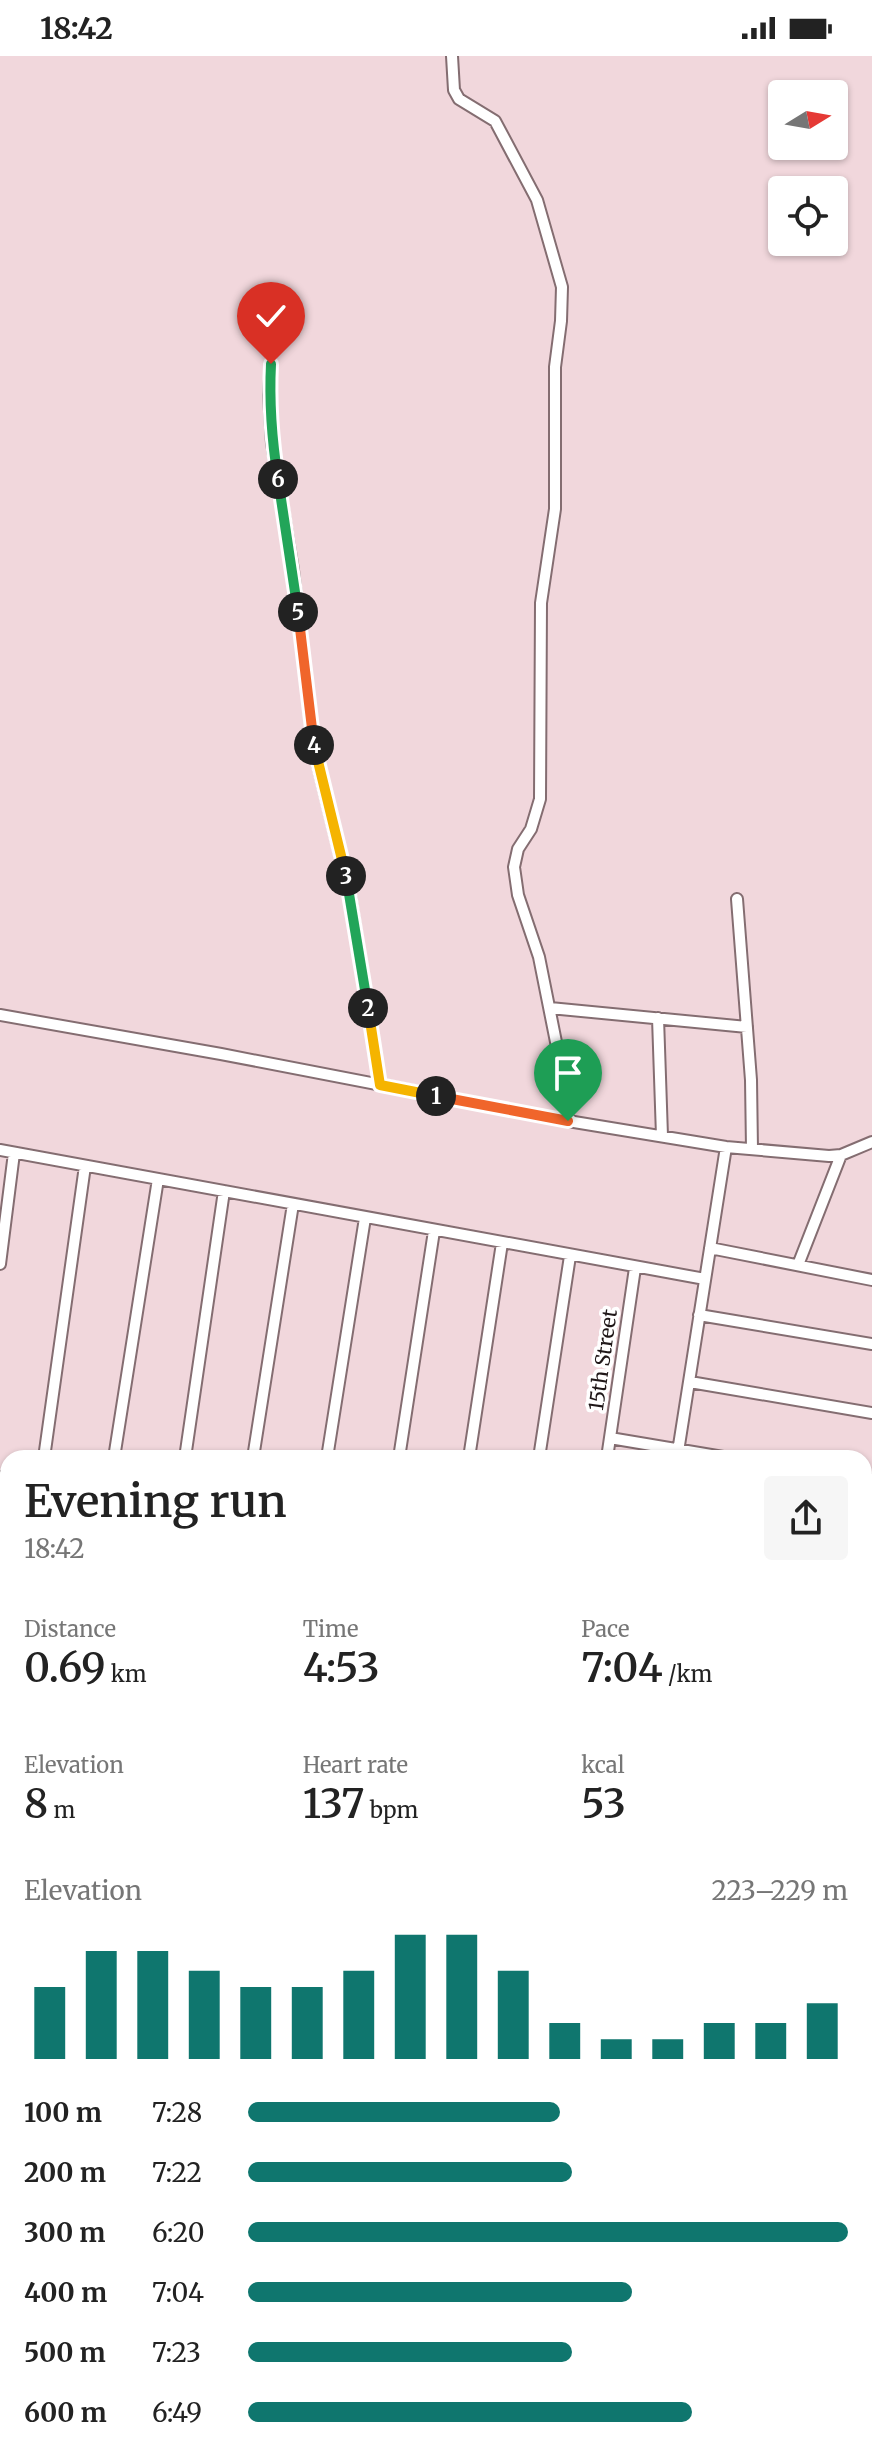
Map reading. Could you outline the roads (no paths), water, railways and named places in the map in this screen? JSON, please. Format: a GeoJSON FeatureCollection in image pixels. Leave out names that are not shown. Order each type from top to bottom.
{"type":"FeatureCollection","features":[{"type":"Feature","properties":{"kind":"street"},"geometry":{"type":"LineString","coordinates":[[452,56],[454,90],[459,99],[495,121],[537,200],[562,287],[555,367],[555,509],[541,603],[540,799],[531,829],[518,849],[514,867],[518,895],[539,957],[550,1008],[568,1121]]}},
{"type":"Feature","properties":{"kind":"street"},"geometry":{"type":"LineString","coordinates":[[271,364],[272,443],[293,570],[314,748],[349,890],[380,1085]]}},
{"type":"Feature","properties":{"kind":"street"},"geometry":{"type":"LineString","coordinates":[[737,899],[752,1149]]}},
{"type":"Feature","properties":{"kind":"street"},"geometry":{"type":"LineString","coordinates":[[550,1008],[747,1027]]}},
{"type":"Feature","properties":{"kind":"street"},"geometry":{"type":"LineString","coordinates":[[0,1015],[568,1121],[726,1147],[818,1156],[841,1155],[872,1142]]}},
{"type":"Feature","properties":{"kind":"street"},"geometry":{"type":"LineString","coordinates":[[658,1018],[662,1136]]}},
{"type":"Feature","properties":{"kind":"street"},"geometry":{"type":"LineString","coordinates":[[679,1450],[726,1147]]}},
{"type":"Feature","properties":{"kind":"street"},"geometry":{"type":"LineString","coordinates":[[0,1150],[705,1279]]}},
{"type":"Feature","properties":{"kind":"street"},"geometry":{"type":"LineString","coordinates":[[0,1264],[14,1153]]}},
{"type":"Feature","properties":{"kind":"street"},"geometry":{"type":"LineString","coordinates":[[798,1265],[841,1155]]}},
{"type":"Feature","properties":{"kind":"street"},"geometry":{"type":"LineString","coordinates":[[45,1450],[85,1166]]}},
{"type":"Feature","properties":{"kind":"street"},"geometry":{"type":"LineString","coordinates":[[115,1450],[158,1179]]}},
{"type":"Feature","properties":{"kind":"street"},"geometry":{"type":"LineString","coordinates":[[186,1450],[224,1191]]}},
{"type":"Feature","properties":{"kind":"street"},"geometry":{"type":"LineString","coordinates":[[254,1450],[293,1204]]}},
{"type":"Feature","properties":{"kind":"street"},"geometry":{"type":"LineString","coordinates":[[328,1450],[365,1218]]}},
{"type":"Feature","properties":{"kind":"street"},"geometry":{"type":"LineString","coordinates":[[400,1450],[434,1231]]}},
{"type":"Feature","properties":{"kind":"street"},"geometry":{"type":"LineString","coordinates":[[470,1450],[502,1243]]}},
{"type":"Feature","properties":{"kind":"street"},"geometry":{"type":"LineString","coordinates":[[710,1248],[871,1277]]}},
{"type":"Feature","properties":{"kind":"street"},"geometry":{"type":"LineString","coordinates":[[540,1450],[570,1256]]}},
{"type":"Feature","properties":{"kind":"street","name":"15th Street"},"geometry":{"type":"LineString","coordinates":[[608,1450],[635,1268]]}},
{"type":"Feature","properties":{"kind":"street"},"geometry":{"type":"LineString","coordinates":[[699,1315],[872,1344]]}},
{"type":"Feature","properties":{"kind":"street"},"geometry":{"type":"LineString","coordinates":[[690,1382],[872,1413]]}},
{"type":"Feature","properties":{"kind":"street"},"geometry":{"type":"LineString","coordinates":[[610,1438],[661,1450]]}}]}
